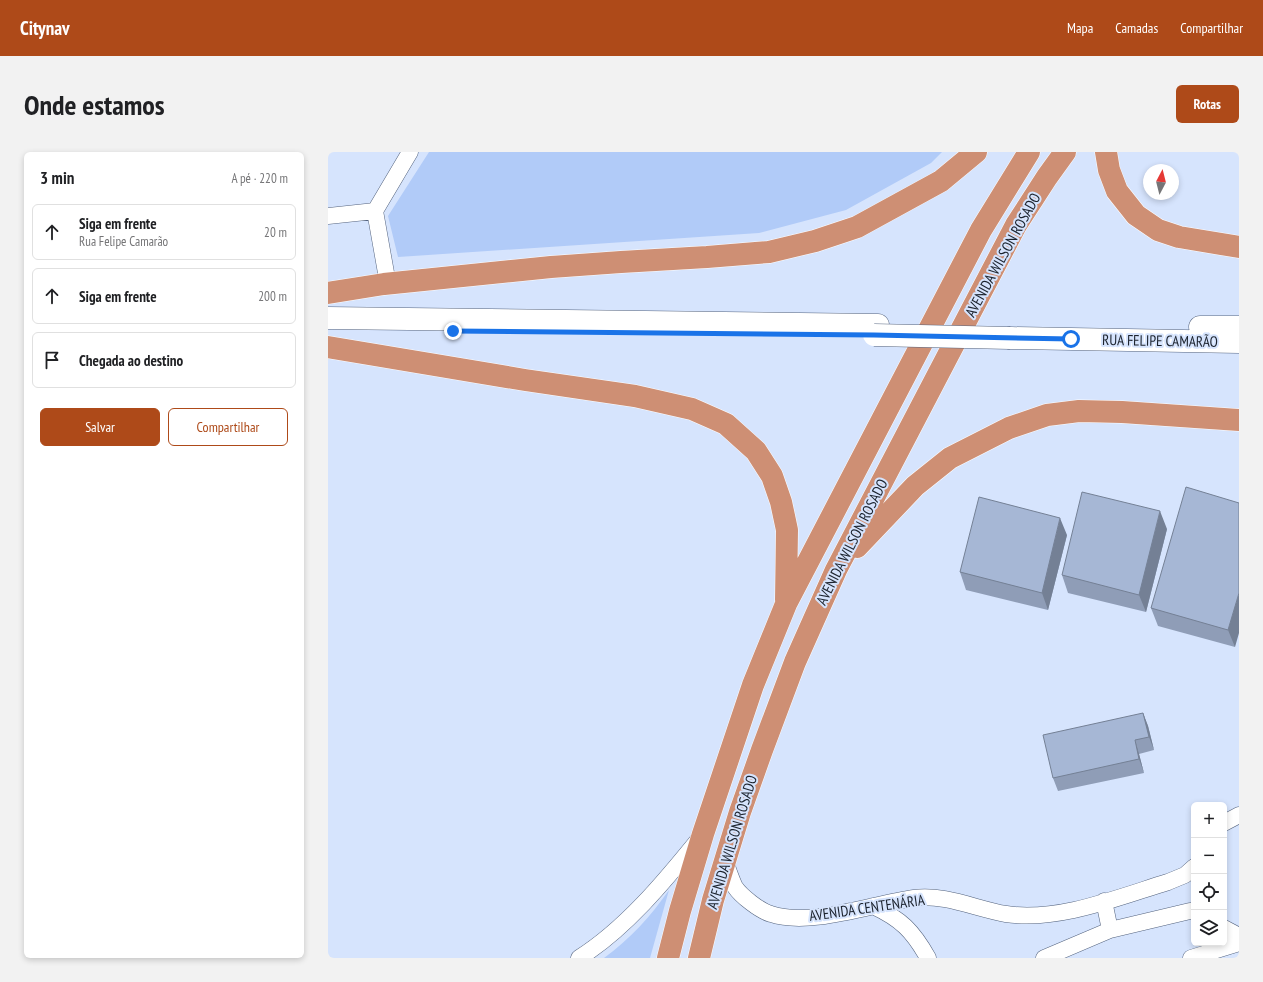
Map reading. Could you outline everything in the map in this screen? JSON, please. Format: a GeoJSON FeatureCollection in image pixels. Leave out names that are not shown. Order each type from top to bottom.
{"type":"FeatureCollection","features":[{"type":"Feature","properties":{"kind":"highway"},"geometry":{"type":"LineString","coordinates":[[328,294],[388,284],[551,267],[769,252],[815,241],[857,227],[941,181],[976,152]]}},
{"type":"Feature","properties":{"kind":"highway","name":"AVENIDA WILSON ROSADO"},"geometry":{"type":"LineString","coordinates":[[668,958],[680,911],[703,834],[753,685],[786,604],[981,230],[1029,152]]}},
{"type":"Feature","properties":{"kind":"highway","name":"AVENIDA WILSON ROSADO"},"geometry":{"type":"LineString","coordinates":[[698,958],[725,861],[762,750],[792,669],[836,570],[1016,225],[1065,152]]}},
{"type":"Feature","properties":{"kind":"highway"},"geometry":{"type":"LineString","coordinates":[[1106,152],[1109,170],[1117,191],[1136,215],[1158,230],[1179,237],[1239,247]]}},
{"type":"Feature","properties":{"kind":"highway"},"geometry":{"type":"LineString","coordinates":[[328,347],[635,396],[692,408],[726,424],[756,451],[772,476],[781,502],[787,530],[786,604]]}},
{"type":"Feature","properties":{"kind":"highway"},"geometry":{"type":"LineString","coordinates":[[836,570],[884,517],[915,486],[950,458],[1008,428],[1048,415],[1079,411],[1122,412],[1239,420]]}},
{"type":"Feature","properties":{"kind":"main road"},"geometry":{"type":"LineString","coordinates":[[328,318],[1011,333]]}},
{"type":"Feature","properties":{"kind":"main road","name":"RUA FELIPE CAMARÃO"},"geometry":{"type":"LineString","coordinates":[[1011,333],[1239,327]]}},
{"type":"Feature","properties":{"kind":"main road"},"geometry":{"type":"LineString","coordinates":[[328,329],[876,330]]}},
{"type":"Feature","properties":{"kind":"main road","name":"RUA FELIPE CAMARÃO"},"geometry":{"type":"LineString","coordinates":[[1011,333],[1239,342]]}},
{"type":"Feature","properties":{"kind":"street"},"geometry":{"type":"LineString","coordinates":[[388,284],[375,211],[410,152]]}},
{"type":"Feature","properties":{"kind":"street"},"geometry":{"type":"LineString","coordinates":[[328,216],[375,211]]}},
{"type":"Feature","properties":{"kind":"street"},"geometry":{"type":"LineString","coordinates":[[579,958],[606,939],[658,889],[703,834]]}},
{"type":"Feature","properties":{"kind":"street","name":"AVENIDA CENTENÁRIA"},"geometry":{"type":"LineString","coordinates":[[725,861],[736,888],[750,902],[769,914],[787,918],[810,918],[915,898],[963,902],[1006,914],[1033,916],[1061,913],[1168,882],[1191,869]]}},
{"type":"Feature","properties":{"kind":"street"},"geometry":{"type":"LineString","coordinates":[[1104,901],[1110,930]]}},
{"type":"Feature","properties":{"kind":"street"},"geometry":{"type":"LineString","coordinates":[[873,906],[900,921],[918,939],[928,958]]}},
{"type":"Feature","properties":{"kind":"street"},"geometry":{"type":"LineString","coordinates":[[1044,958],[1110,930],[1191,910]]}},
{"type":"Feature","properties":{"kind":"street"},"geometry":{"type":"LineString","coordinates":[[1227,930],[1239,936]]}},
{"type":"Feature","properties":{"kind":"street"},"geometry":{"type":"LineString","coordinates":[[1191,958],[1239,944]]}},
{"type":"Feature","properties":{"kind":"shaded area"},"geometry":{"type":"Polygon","coordinates":[[[429,152],[942,152],[931,163],[846,210],[759,233],[398,257],[388,216],[429,152]]]}},
{"type":"Feature","properties":{"kind":"shaded area"},"geometry":{"type":"Polygon","coordinates":[[[669,890],[650,958],[604,958],[640,927],[669,890]]]}},
{"type":"Feature","properties":{"kind":"building"},"geometry":{"type":"Polygon","coordinates":[[[1186,487],[1239,503],[1239,593],[1228,630],[1151,608],[1186,487]]]}},
{"type":"Feature","properties":{"kind":"building"},"geometry":{"type":"Polygon","coordinates":[[[1082,492],[1160,511],[1139,595],[1062,575],[1082,492]]]}},
{"type":"Feature","properties":{"kind":"building"},"geometry":{"type":"Polygon","coordinates":[[[979,497],[1060,518],[1042,593],[960,572],[979,497]]]}},
{"type":"Feature","properties":{"kind":"building"},"geometry":{"type":"Polygon","coordinates":[[[1143,713],[1149,737],[1135,740],[1139,759],[1053,778],[1043,735],[1143,713]]]}},
{"type":"Feature","properties":{"kind":"route"},"geometry":{"type":"LineString","coordinates":[[453,331],[874,335],[1071,339]]}}]}
